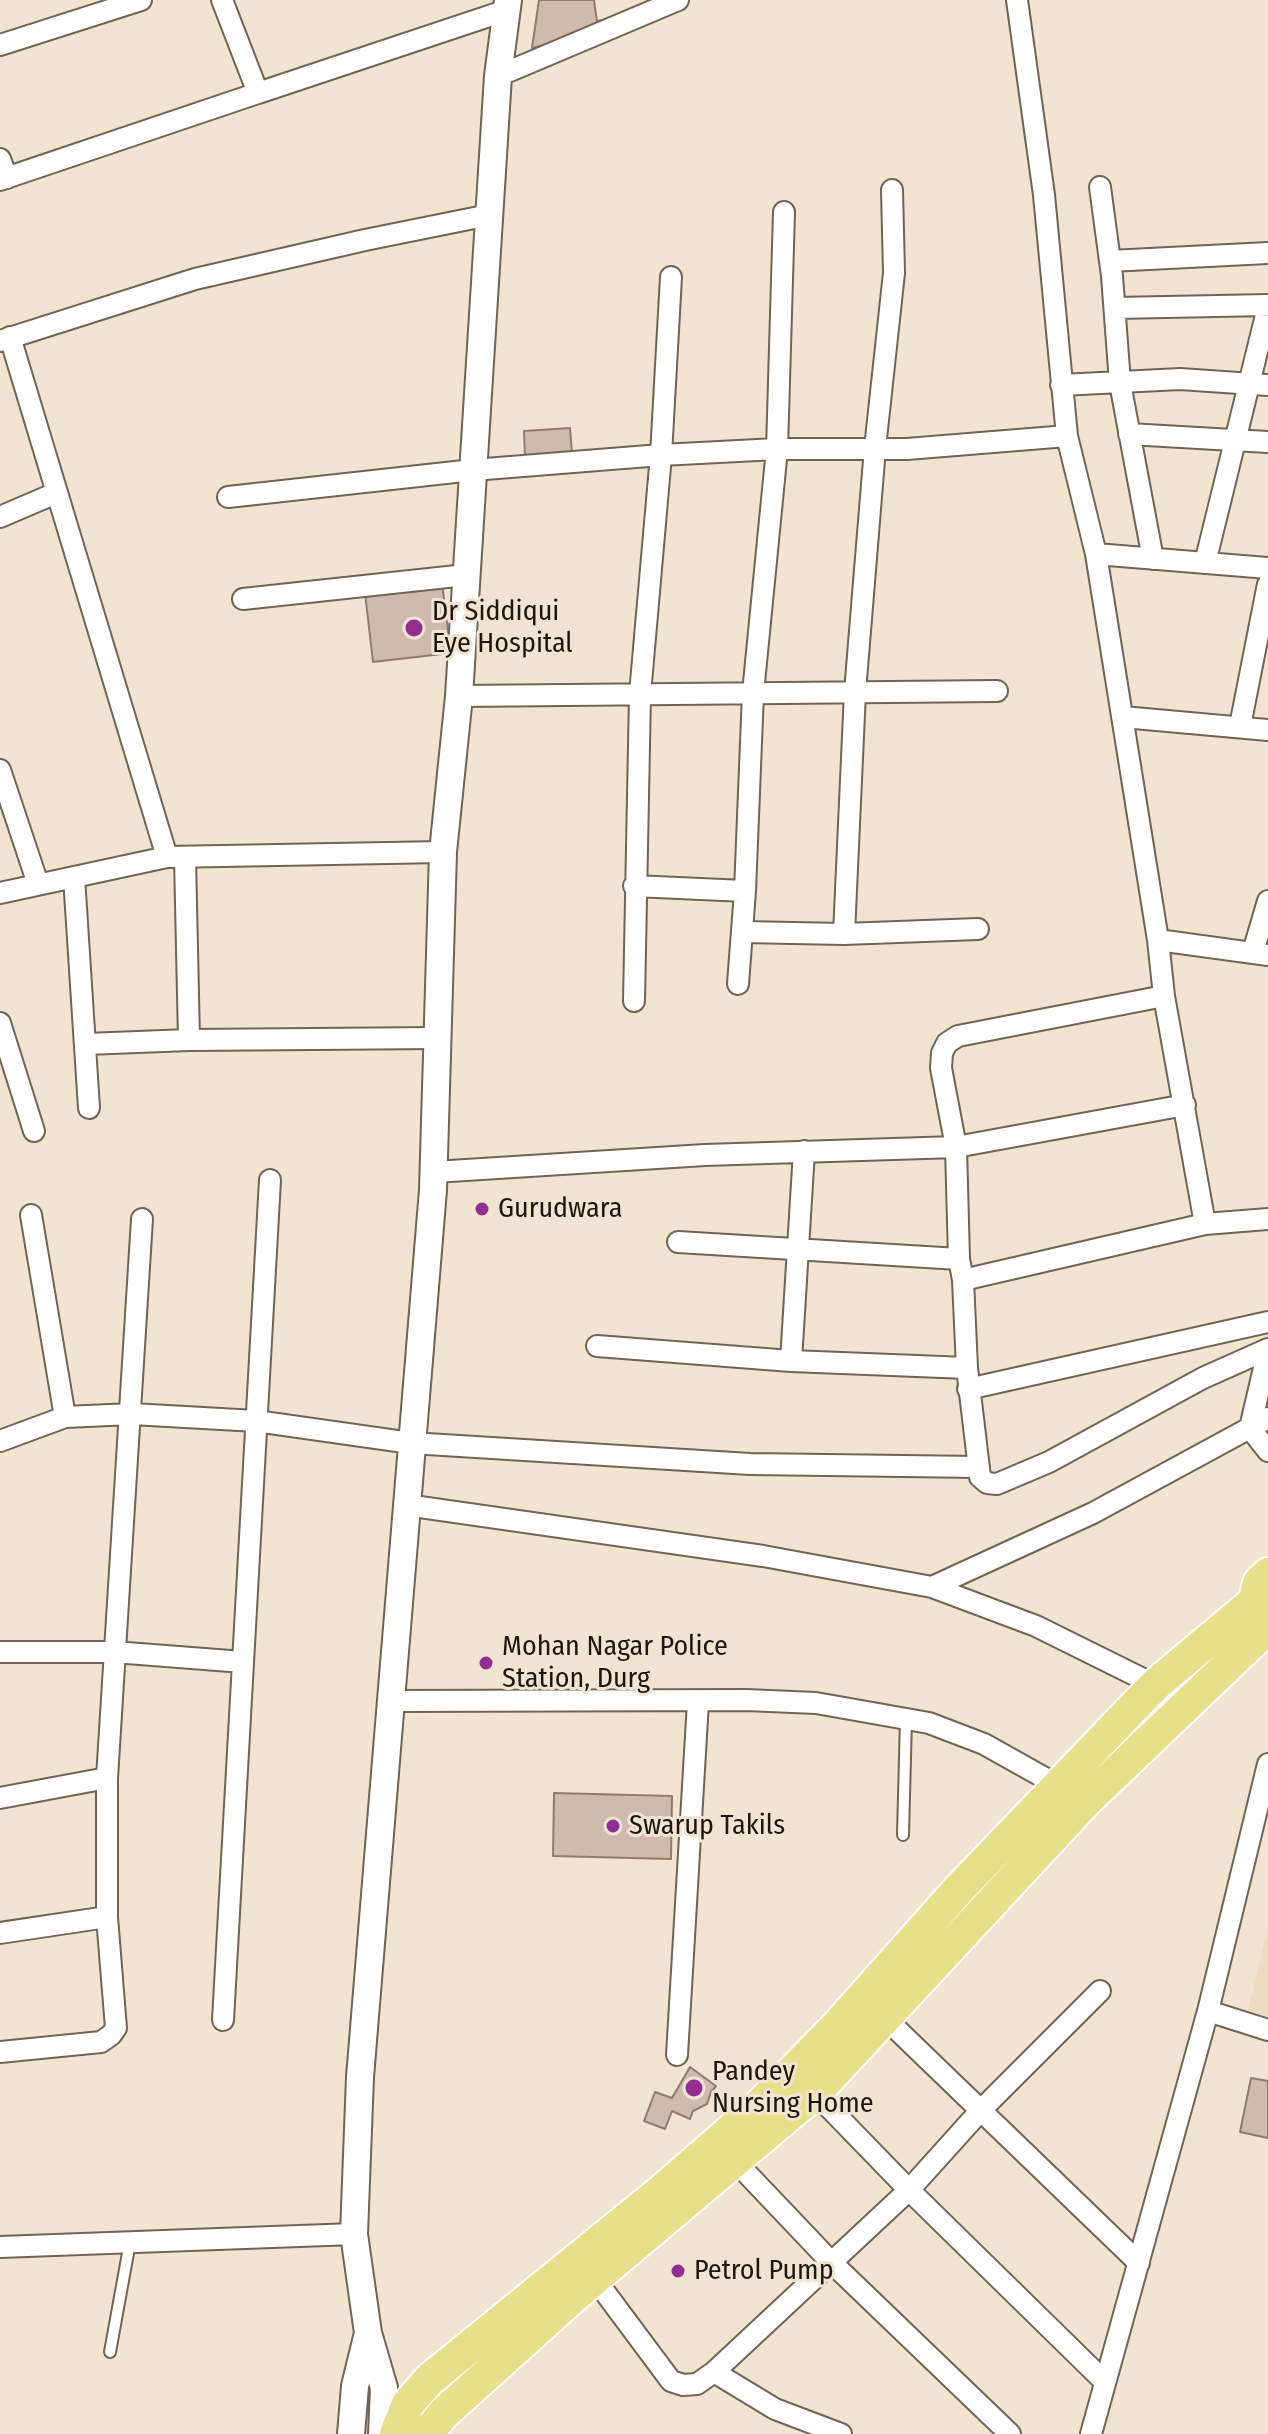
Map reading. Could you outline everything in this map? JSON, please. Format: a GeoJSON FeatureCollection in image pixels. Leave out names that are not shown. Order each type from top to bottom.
{"type":"FeatureCollection","features":[{"type":"Feature","properties":{"kind":"main road"},"geometry":{"type":"LineString","coordinates":[[427,2434],[532,2315],[659,2193],[759,2106],[837,2026],[960,1888],[1155,1685],[1263,1601]]}},
{"type":"Feature","properties":{"kind":"main road"},"geometry":{"type":"LineString","coordinates":[[396,2434],[408,2404],[430,2379],[595,2279],[815,2093],[1084,1803],[1263,1601]]}},
{"type":"Feature","properties":{"kind":"street"},"geometry":{"type":"LineString","coordinates":[[0,45],[141,0]]}},
{"type":"Feature","properties":{"kind":"street"},"geometry":{"type":"LineString","coordinates":[[222,0],[258,93]]}},
{"type":"Feature","properties":{"kind":"street"},"geometry":{"type":"LineString","coordinates":[[498,76],[656,4],[678,0]]}},
{"type":"Feature","properties":{"kind":"street"},"geometry":{"type":"LineString","coordinates":[[1017,0],[1044,195],[1067,436],[1096,554],[1158,940],[1164,996],[1205,1224]]}},
{"type":"Feature","properties":{"kind":"street"},"geometry":{"type":"LineString","coordinates":[[2,173],[258,93],[507,5],[498,76],[459,696],[443,852],[437,1136],[360,2077],[354,2234],[368,2333],[384,2388],[382,2434]]}},
{"type":"Feature","properties":{"kind":"street"},"geometry":{"type":"LineString","coordinates":[[1100,187],[1115,308],[1120,383],[1153,559]]}},
{"type":"Feature","properties":{"kind":"street"},"geometry":{"type":"LineString","coordinates":[[844,934],[855,692],[875,448],[894,273],[892,190]]}},
{"type":"Feature","properties":{"kind":"street"},"geometry":{"type":"LineString","coordinates":[[738,984],[753,693],[777,449],[784,212]]}},
{"type":"Feature","properties":{"kind":"street"},"geometry":{"type":"LineString","coordinates":[[189,1040],[176,858],[5,339],[195,279],[489,215]]}},
{"type":"Feature","properties":{"kind":"street"},"geometry":{"type":"LineString","coordinates":[[1110,261],[1268,253]]}},
{"type":"Feature","properties":{"kind":"street"},"geometry":{"type":"LineString","coordinates":[[634,1001],[640,694],[661,455],[671,277]]}},
{"type":"Feature","properties":{"kind":"street"},"geometry":{"type":"LineString","coordinates":[[1115,308],[1268,306],[1258,384],[1235,440],[1205,563]]}},
{"type":"Feature","properties":{"kind":"street"},"geometry":{"type":"LineString","coordinates":[[1061,385],[1180,379],[1258,384]]}},
{"type":"Feature","properties":{"kind":"street"},"geometry":{"type":"LineString","coordinates":[[1129,434],[1268,442]]}},
{"type":"Feature","properties":{"kind":"street"},"geometry":{"type":"LineString","coordinates":[[228,497],[473,470],[661,455],[777,449],[907,449],[1067,436]]}},
{"type":"Feature","properties":{"kind":"street"},"geometry":{"type":"LineString","coordinates":[[0,517],[56,493]]}},
{"type":"Feature","properties":{"kind":"street"},"geometry":{"type":"LineString","coordinates":[[1096,554],[1268,568]]}},
{"type":"Feature","properties":{"kind":"street"},"geometry":{"type":"LineString","coordinates":[[243,599],[466,575]]}},
{"type":"Feature","properties":{"kind":"street"},"geometry":{"type":"LineString","coordinates":[[1240,726],[1268,584]]}},
{"type":"Feature","properties":{"kind":"street"},"geometry":{"type":"LineString","coordinates":[[459,696],[997,691]]}},
{"type":"Feature","properties":{"kind":"street"},"geometry":{"type":"LineString","coordinates":[[1123,717],[1268,730]]}},
{"type":"Feature","properties":{"kind":"street"},"geometry":{"type":"LineString","coordinates":[[0,770],[38,884]]}},
{"type":"Feature","properties":{"kind":"street"},"geometry":{"type":"LineString","coordinates":[[0,893],[176,858],[443,852]]}},
{"type":"Feature","properties":{"kind":"street"},"geometry":{"type":"LineString","coordinates":[[74,877],[89,1108]]}},
{"type":"Feature","properties":{"kind":"street"},"geometry":{"type":"LineString","coordinates":[[634,886],[745,891]]}},
{"type":"Feature","properties":{"kind":"street"},"geometry":{"type":"LineString","coordinates":[[1158,940],[1260,954],[1268,901]]}},
{"type":"Feature","properties":{"kind":"street"},"geometry":{"type":"LineString","coordinates":[[742,932],[844,934],[978,929]]}},
{"type":"Feature","properties":{"kind":"street"},"geometry":{"type":"LineString","coordinates":[[1164,996],[958,1036],[947,1043],[942,1053],[941,1068],[956,1147],[959,1259],[963,1280],[968,1389],[980,1477],[987,1483],[997,1484],[1049,1462],[1203,1378],[1268,1350]]}},
{"type":"Feature","properties":{"kind":"street"},"geometry":{"type":"LineString","coordinates":[[0,1023],[34,1131]]}},
{"type":"Feature","properties":{"kind":"street"},"geometry":{"type":"LineString","coordinates":[[86,1044],[437,1038]]}},
{"type":"Feature","properties":{"kind":"street"},"geometry":{"type":"LineString","coordinates":[[434,1172],[705,1155],[956,1147],[1185,1105]]}},
{"type":"Feature","properties":{"kind":"street"},"geometry":{"type":"LineString","coordinates":[[791,1361],[804,1151]]}},
{"type":"Feature","properties":{"kind":"street"},"geometry":{"type":"LineString","coordinates":[[223,2020],[270,1180]]}},
{"type":"Feature","properties":{"kind":"street"},"geometry":{"type":"LineString","coordinates":[[31,1215],[65,1417]]}},
{"type":"Feature","properties":{"kind":"street"},"geometry":{"type":"LineString","coordinates":[[0,2052],[101,2042],[116,2028],[107,1917],[107,1778],[142,1219]]}},
{"type":"Feature","properties":{"kind":"street"},"geometry":{"type":"LineString","coordinates":[[963,1280],[1205,1224],[1268,1219]]}},
{"type":"Feature","properties":{"kind":"street"},"geometry":{"type":"LineString","coordinates":[[678,1242],[959,1259]]}},
{"type":"Feature","properties":{"kind":"street"},"geometry":{"type":"LineString","coordinates":[[968,1389],[1268,1322]]}},
{"type":"Feature","properties":{"kind":"street"},"geometry":{"type":"LineString","coordinates":[[597,1346],[791,1361],[967,1368]]}},
{"type":"Feature","properties":{"kind":"street"},"geometry":{"type":"LineString","coordinates":[[1268,1350],[1259,1423],[1268,1451]]}},
{"type":"Feature","properties":{"kind":"street"},"geometry":{"type":"LineString","coordinates":[[0,1441],[65,1417],[132,1414],[256,1421],[411,1443],[750,1464],[979,1467]]}},
{"type":"Feature","properties":{"kind":"street"},"geometry":{"type":"LineString","coordinates":[[932,1587],[1093,1513],[1259,1423]]}},
{"type":"Feature","properties":{"kind":"street"},"geometry":{"type":"LineString","coordinates":[[406,1505],[763,1556],[932,1587],[1036,1626],[1155,1685]]}},
{"type":"Feature","properties":{"kind":"street"},"geometry":{"type":"LineString","coordinates":[[0,1652],[114,1652],[243,1662]]}},
{"type":"Feature","properties":{"kind":"street"},"geometry":{"type":"LineString","coordinates":[[391,1701],[746,1700],[816,1703],[929,1723],[984,1744],[1058,1784],[1084,1803]]}},
{"type":"Feature","properties":{"kind":"street"},"geometry":{"type":"LineString","coordinates":[[677,2055],[698,1702]]}},
{"type":"Feature","properties":{"kind":"street"},"geometry":{"type":"LineString","coordinates":[[1091,2434],[1208,2011],[1268,1764]]}},
{"type":"Feature","properties":{"kind":"street"},"geometry":{"type":"LineString","coordinates":[[0,1798],[107,1778]]}},
{"type":"Feature","properties":{"kind":"street"},"geometry":{"type":"LineString","coordinates":[[0,1933],[107,1917]]}},
{"type":"Feature","properties":{"kind":"street"},"geometry":{"type":"LineString","coordinates":[[595,2279],[671,2381],[683,2385],[697,2384],[714,2372],[909,2190],[981,2110],[1100,1991]]}},
{"type":"Feature","properties":{"kind":"street"},"geometry":{"type":"LineString","coordinates":[[1208,2011],[1268,2030]]}},
{"type":"Feature","properties":{"kind":"street"},"geometry":{"type":"LineString","coordinates":[[886,2019],[1139,2263]]}},
{"type":"Feature","properties":{"kind":"street"},"geometry":{"type":"LineString","coordinates":[[815,2093],[1105,2382]]}},
{"type":"Feature","properties":{"kind":"street"},"geometry":{"type":"LineString","coordinates":[[736,2162],[831,2262],[1010,2434]]}},
{"type":"Feature","properties":{"kind":"street"},"geometry":{"type":"LineString","coordinates":[[0,2247],[354,2234]]}},
{"type":"Feature","properties":{"kind":"street"},"geometry":{"type":"LineString","coordinates":[[351,2434],[355,2386],[368,2333]]}},
{"type":"Feature","properties":{"kind":"street"},"geometry":{"type":"LineString","coordinates":[[714,2372],[775,2409],[841,2434]]}},
{"type":"Feature","properties":{"kind":"lane"},"geometry":{"type":"LineString","coordinates":[[903,1835],[906,1719]]}},
{"type":"Feature","properties":{"kind":"lane"},"geometry":{"type":"LineString","coordinates":[[110,2352],[130,2242]]}},
{"type":"Feature","properties":{"kind":"shaded area"},"geometry":{"type":"Polygon","coordinates":[[[1268,1928],[1268,2023],[1246,2018],[1268,1928]]]}},
{"type":"Feature","properties":{"kind":"building"},"geometry":{"type":"Polygon","coordinates":[[[539,0],[594,0],[597,21],[608,19],[608,24],[582,29],[583,35],[532,48],[539,0]]]}},
{"type":"Feature","properties":{"kind":"building"},"geometry":{"type":"Polygon","coordinates":[[[570,428],[572,453],[525,457],[524,431],[570,428]]]}},
{"type":"Feature","properties":{"kind":"building"},"geometry":{"type":"Polygon","coordinates":[[[442,583],[451,653],[373,662],[365,593],[442,583]]]}},
{"type":"Feature","properties":{"kind":"building","name":"Swarup Takils"},"geometry":{"type":"Polygon","coordinates":[[[554,1793],[672,1796],[671,1859],[553,1856],[554,1793]]]}},
{"type":"Feature","properties":{"kind":"building"},"geometry":{"type":"Polygon","coordinates":[[[690,2067],[716,2086],[707,2104],[693,2111],[690,2119],[672,2111],[665,2129],[644,2121],[655,2092],[672,2098],[690,2067]]]}},
{"type":"Feature","properties":{"kind":"building"},"geometry":{"type":"Polygon","coordinates":[[[1251,2078],[1268,2081],[1268,2138],[1240,2132],[1251,2078]]]}},
{"type":"Feature","properties":{"kind":"place","name":"Dr Siddiqui Eye Hospital"},"geometry":{"type":"Point","coordinates":[414,628]}},
{"type":"Feature","properties":{"kind":"place","name":"Gurudwara"},"geometry":{"type":"Point","coordinates":[482,1209]}},
{"type":"Feature","properties":{"kind":"place","name":"Mohan Nagar Police Station, Durg"},"geometry":{"type":"Point","coordinates":[486,1663]}},
{"type":"Feature","properties":{"kind":"place","name":"Swarup Takils"},"geometry":{"type":"Point","coordinates":[613,1826]}},
{"type":"Feature","properties":{"kind":"place","name":"Pandey Nursing Home"},"geometry":{"type":"Point","coordinates":[694,2088]}},
{"type":"Feature","properties":{"kind":"place","name":"Petrol Pump"},"geometry":{"type":"Point","coordinates":[678,2271]}}]}
